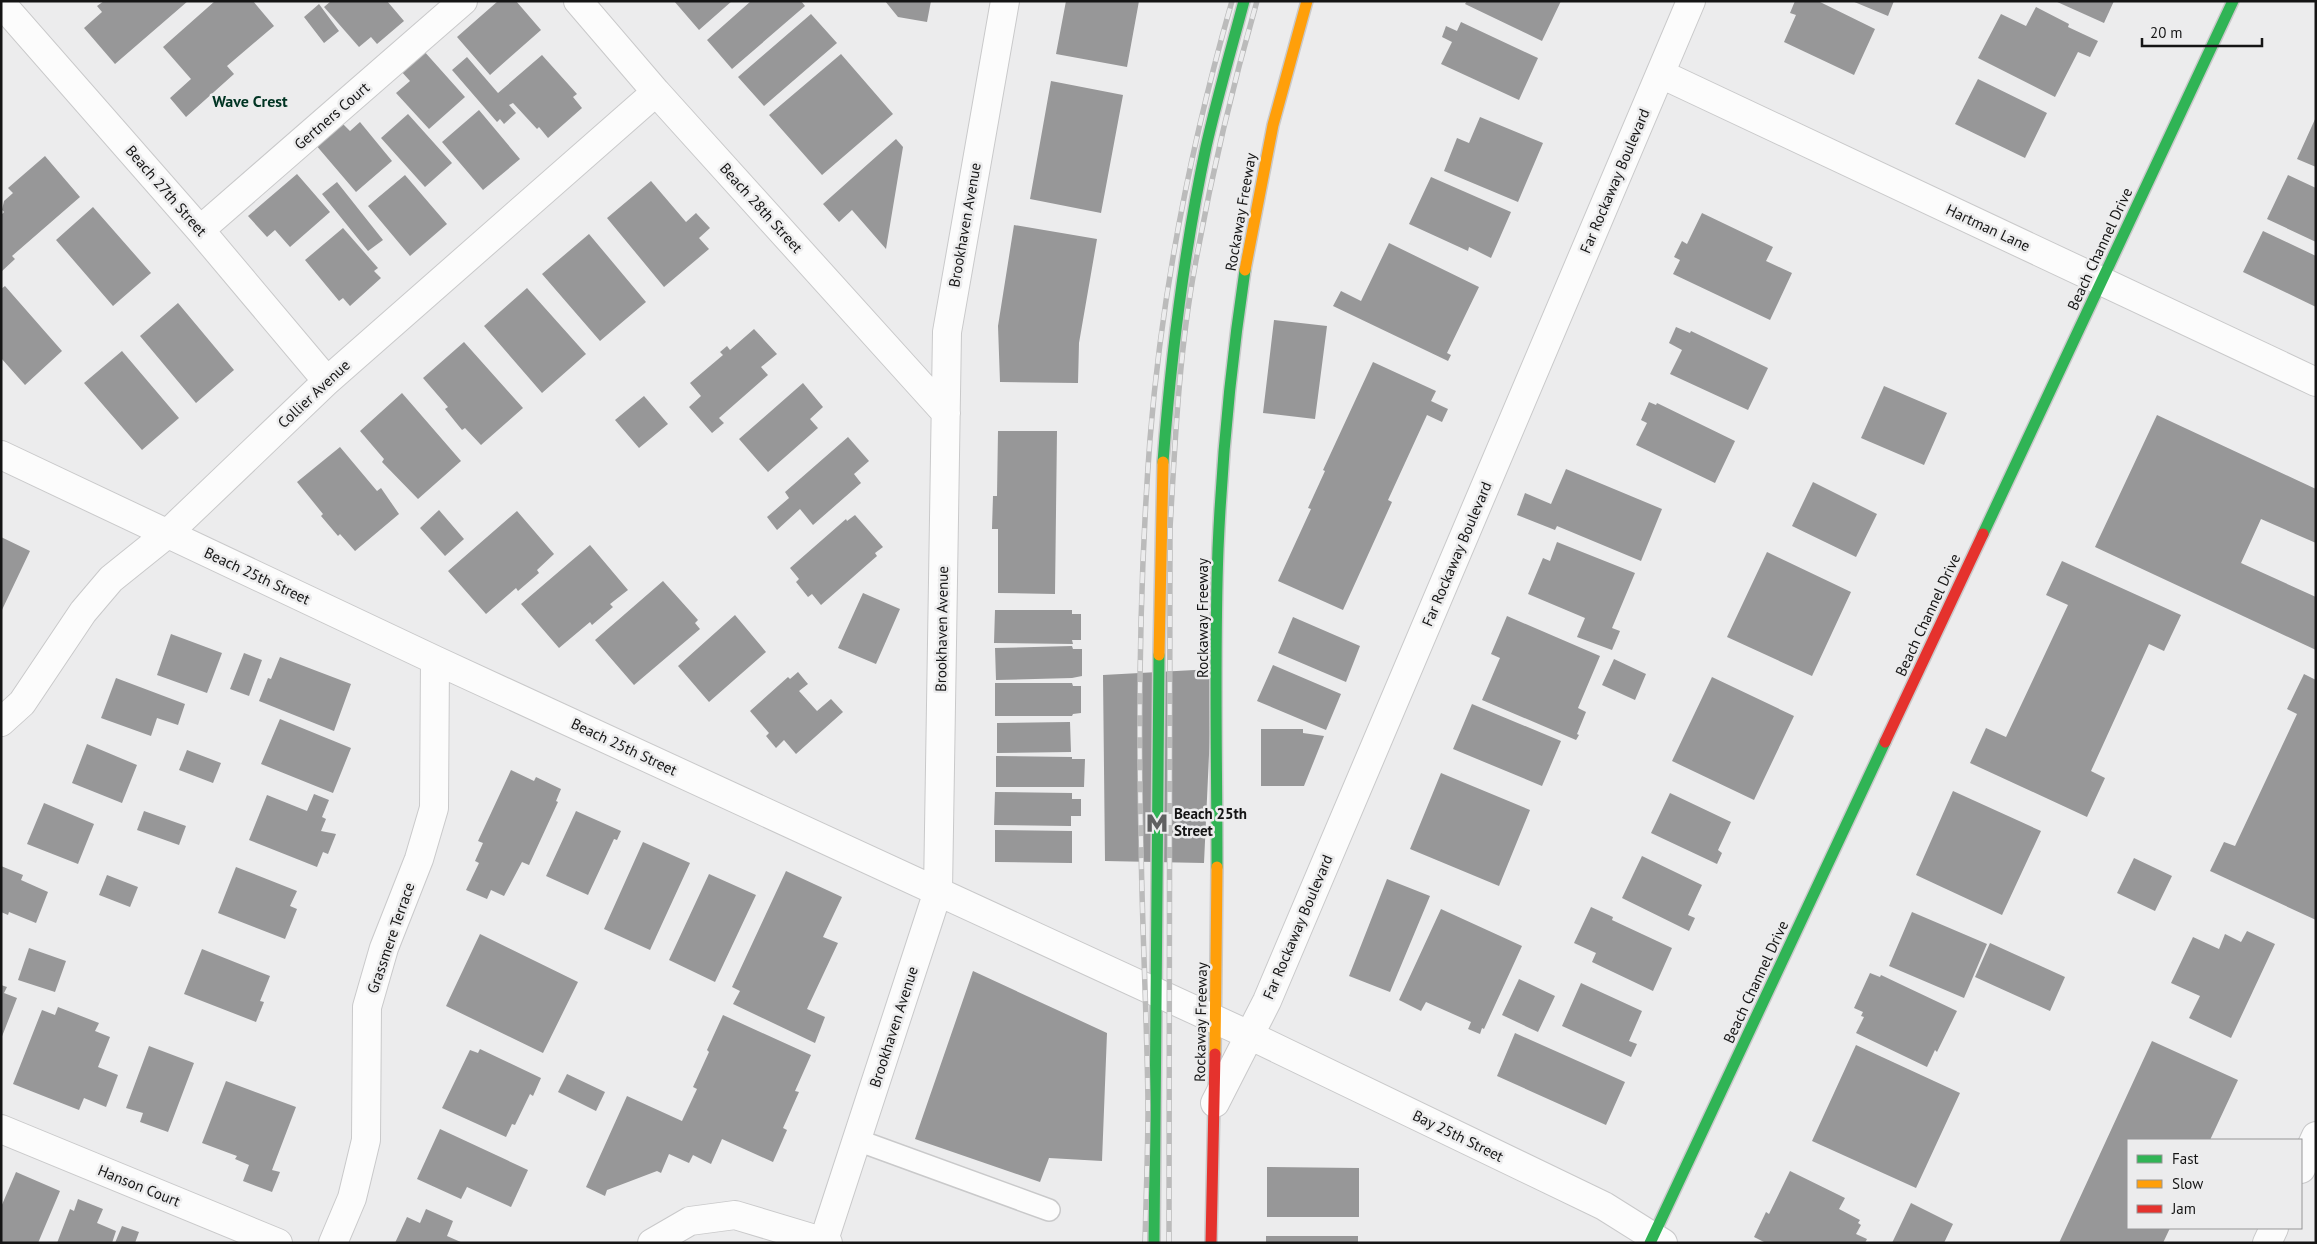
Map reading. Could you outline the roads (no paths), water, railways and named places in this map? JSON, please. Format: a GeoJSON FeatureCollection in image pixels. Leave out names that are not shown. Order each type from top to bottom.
{"type":"FeatureCollection","features":[{"type":"Feature","properties":{"kind":"street","name":"Gertners Court"},"geometry":{"type":"LineString","coordinates":[[200,230],[463,1]]}},
{"type":"Feature","properties":{"kind":"street","name":"Beach 28th Street"},"geometry":{"type":"LineString","coordinates":[[578,1],[656,92],[946,413]]}},
{"type":"Feature","properties":{"kind":"street","name":"Brookhaven Avenue"},"geometry":{"type":"LineString","coordinates":[[825,1242],[938,891],[947,332],[1005,1]]}},
{"type":"Feature","properties":{"kind":"street"},"geometry":{"type":"LineString","coordinates":[[1154,1243],[1158,1043],[1156,993],[1162,470],[1168,396],[1194,210],[1217,103],[1244,1]]}},
{"type":"Feature","properties":{"kind":"street","name":"Rockaway Freeway"},"geometry":{"type":"LineString","coordinates":[[1211,1243],[1217,1021],[1218,572],[1223,451],[1237,330],[1256,201],[1283,84],[1307,1]]}},
{"type":"Feature","properties":{"kind":"street","name":"Far Rockaway Boulevard"},"geometry":{"type":"LineString","coordinates":[[1215,1103],[1267,1001],[1691,1]]}},
{"type":"Feature","properties":{"kind":"street","name":"Beach Channel Drive"},"geometry":{"type":"LineString","coordinates":[[1655,1241],[2233,1]]}},
{"type":"Feature","properties":{"kind":"street","name":"Beach 27th Street"},"geometry":{"type":"LineString","coordinates":[[1,2],[200,230],[327,381]]}},
{"type":"Feature","properties":{"kind":"street","name":"Hartman Lane"},"geometry":{"type":"LineString","coordinates":[[1661,74],[2316,382]]}},
{"type":"Feature","properties":{"kind":"street","name":"Collier Avenue"},"geometry":{"type":"LineString","coordinates":[[1,722],[22,703],[83,612],[106,586],[167,534],[327,381],[656,92]]}},
{"type":"Feature","properties":{"kind":"street","name":"Beach 25th Street"},"geometry":{"type":"LineString","coordinates":[[1,455],[436,660],[1249,1035]]}},
{"type":"Feature","properties":{"kind":"street","name":"Grassmere Terrace"},"geometry":{"type":"LineString","coordinates":[[333,1243],[352,1198],[366,1140],[367,1007],[384,948],[419,859],[434,808],[436,660]]}},
{"type":"Feature","properties":{"kind":"street","name":"Bay 25th Street"},"geometry":{"type":"LineString","coordinates":[[1249,1035],[1604,1206],[1655,1241]]}},
{"type":"Feature","properties":{"kind":"street","name":"Hanson Court"},"geometry":{"type":"LineString","coordinates":[[1,1129],[278,1243]]}},
{"type":"Feature","properties":{"kind":"street"},"geometry":{"type":"LineString","coordinates":[[2302,1167],[2316,1136]]}},
{"type":"Feature","properties":{"kind":"street"},"geometry":{"type":"LineString","coordinates":[[652,1243],[690,1221],[735,1215],[825,1242]]}},
{"type":"Feature","properties":{"kind":"street"},"geometry":{"type":"LineString","coordinates":[[2267,1243],[2274,1229]]}},
{"type":"Feature","properties":{"kind":"lane"},"geometry":{"type":"LineString","coordinates":[[857,1140],[1049,1210]]}},
{"type":"Feature","properties":{"kind":"railway"},"geometry":{"type":"LineString","coordinates":[[1145,1243],[1148,1105],[1140,791],[1140,690],[1142,589],[1150,439],[1162,328],[1180,218],[1191,163],[1232,1]]}},
{"type":"Feature","properties":{"kind":"railway"},"geometry":{"type":"LineString","coordinates":[[1169,1243],[1170,529],[1176,430],[1185,331],[1201,233],[1223,133],[1257,1]]}},
{"type":"Feature","properties":{"kind":"place","name":"Beach 25th Street"},"geometry":{"type":"Point","coordinates":[1157,823]}},
{"type":"Feature","properties":{"kind":"district","name":"Wave Crest"},"geometry":{"type":"Point","coordinates":[250,101]}}]}
